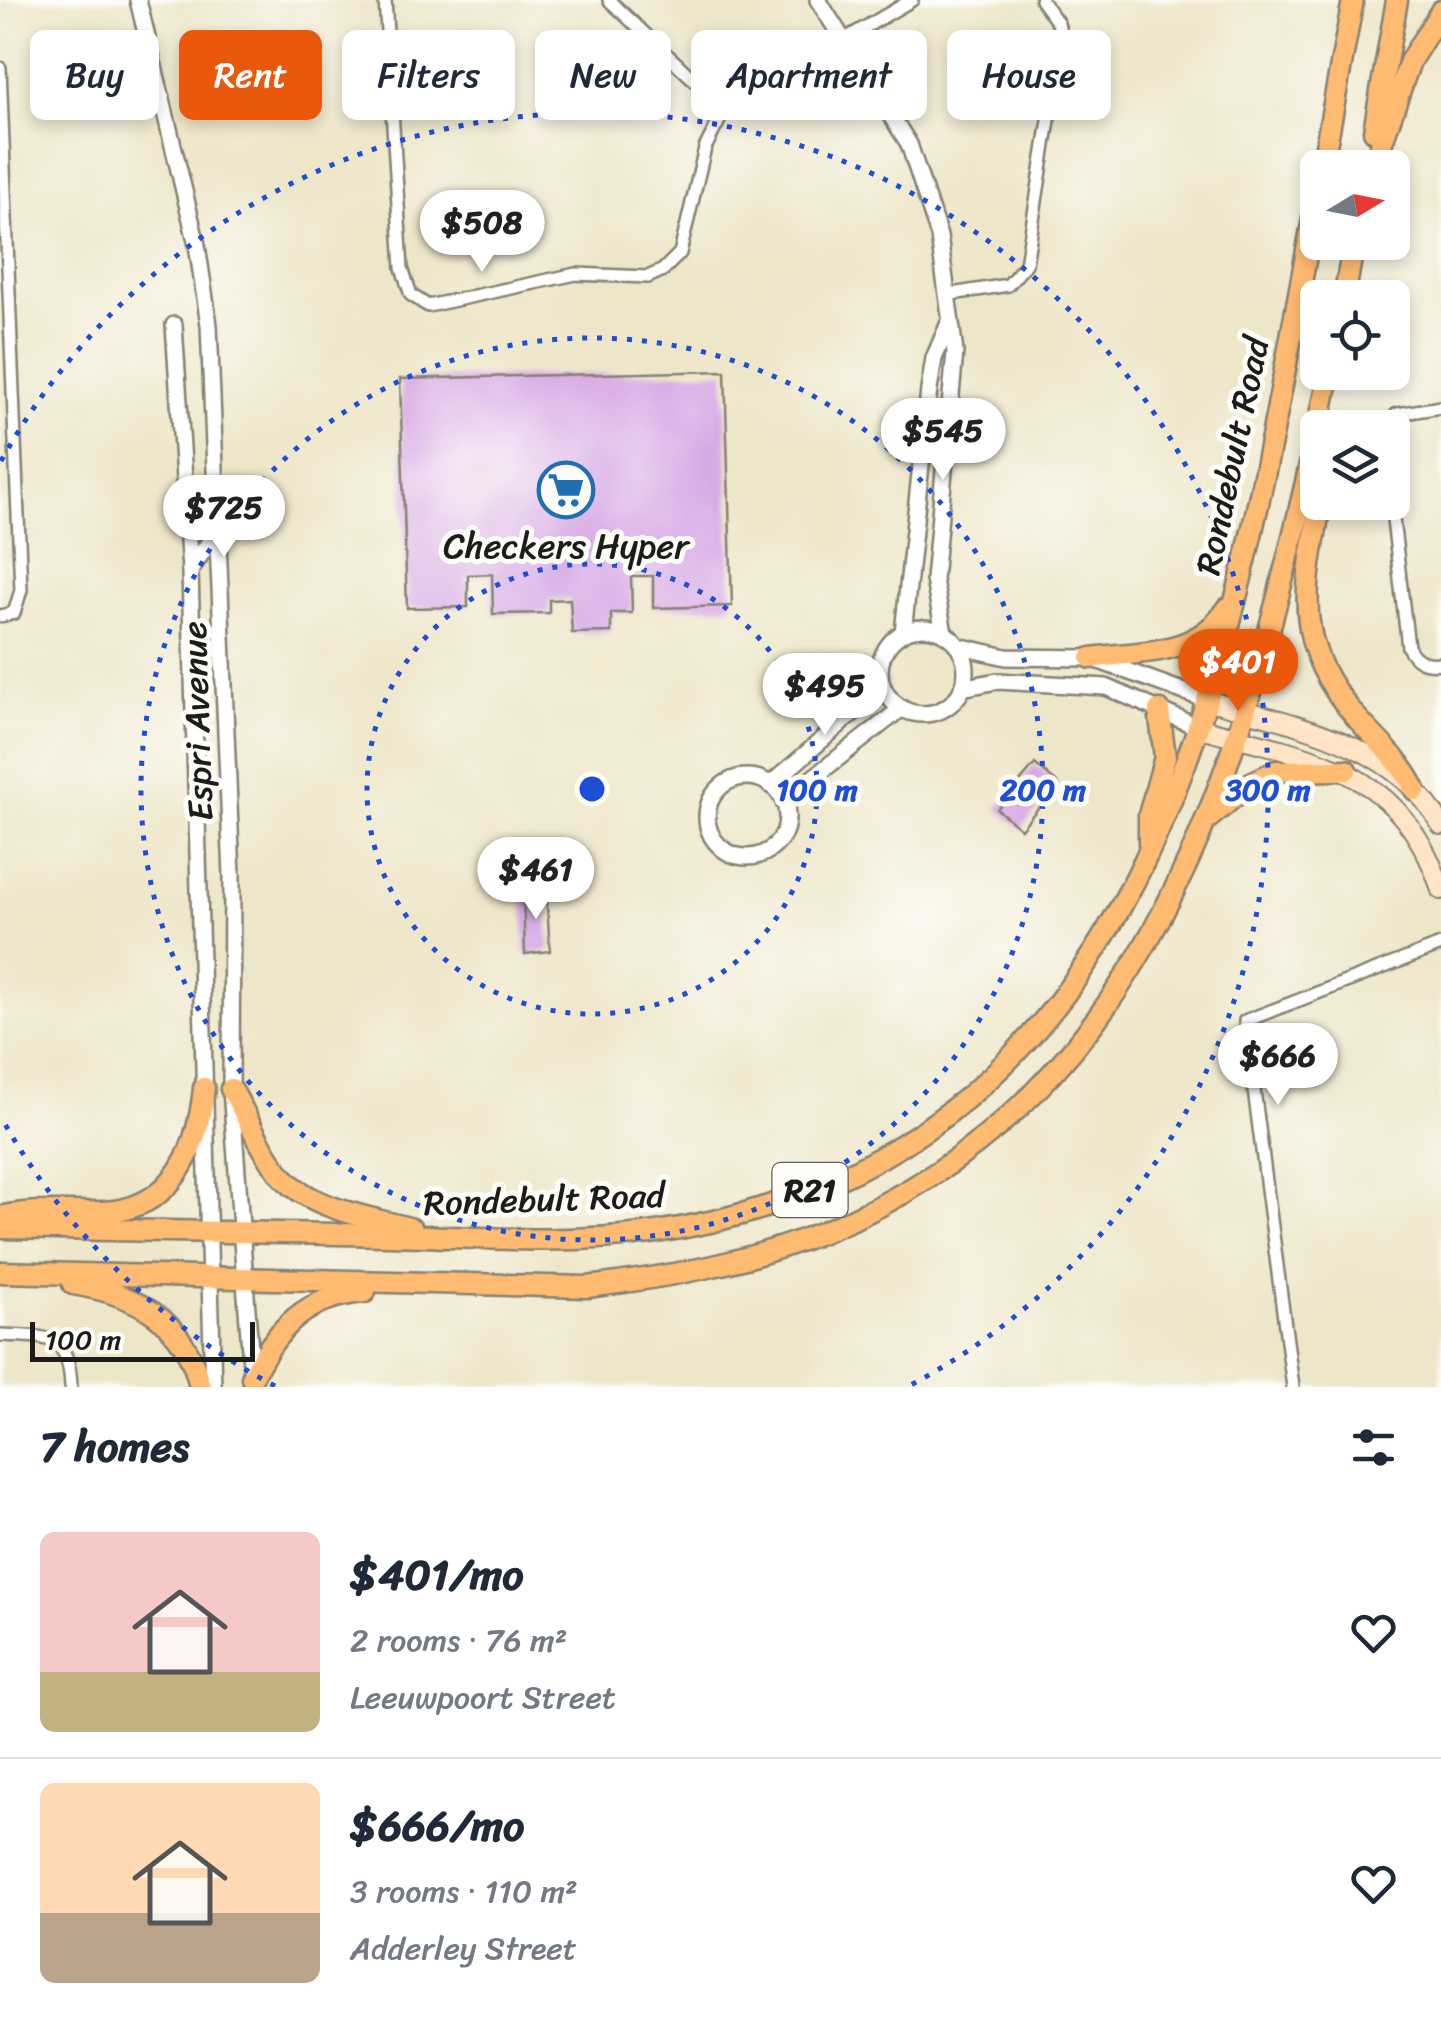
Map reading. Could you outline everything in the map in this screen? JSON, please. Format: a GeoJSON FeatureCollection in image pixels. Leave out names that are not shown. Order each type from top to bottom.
{"type":"FeatureCollection","features":[{"type":"Feature","properties":{"kind":"main road"},"geometry":{"type":"LineString","coordinates":[[1325,150],[1353,0]]}},
{"type":"Feature","properties":{"kind":"main road"},"geometry":{"type":"LineString","coordinates":[[1373,150],[1396,0]]}},
{"type":"Feature","properties":{"kind":"main road"},"geometry":{"type":"LineString","coordinates":[[1377,150],[1410,61],[1441,11]]}},
{"type":"Feature","properties":{"kind":"main road","name":"Rondebult Road"},"geometry":{"type":"LineString","coordinates":[[0,1228],[524,1239],[646,1234],[764,1208],[863,1167],[911,1138],[958,1102],[1049,1016],[1085,968],[1149,851],[1210,700],[1254,528],[1305,260]]}},
{"type":"Feature","properties":{"kind":"main road","name":"R21"},"geometry":{"type":"LineString","coordinates":[[0,1272],[244,1275],[442,1286],[587,1288],[710,1268],[826,1231],[938,1170],[1016,1111],[1079,1045],[1156,930],[1210,817],[1239,738],[1300,502]]}},
{"type":"Feature","properties":{"kind":"main road"},"geometry":{"type":"LineString","coordinates":[[1318,520],[1306,580],[1310,640],[1329,681],[1404,771],[1441,825]]}},
{"type":"Feature","properties":{"kind":"main road"},"geometry":{"type":"LineString","coordinates":[[1091,658],[1176,647],[1202,638],[1236,596]]}},
{"type":"Feature","properties":{"kind":"main road"},"geometry":{"type":"LineString","coordinates":[[1210,700],[1346,742],[1415,790]]}},
{"type":"Feature","properties":{"kind":"main road"},"geometry":{"type":"LineString","coordinates":[[1149,851],[1150,816],[1165,757],[1159,710]]}},
{"type":"Feature","properties":{"kind":"main road"},"geometry":{"type":"LineString","coordinates":[[1200,728],[1346,770],[1396,806],[1420,838],[1441,890]]}},
{"type":"Feature","properties":{"kind":"main road"},"geometry":{"type":"LineString","coordinates":[[1210,817],[1250,784],[1276,771],[1346,770]]}},
{"type":"Feature","properties":{"kind":"main road"},"geometry":{"type":"LineString","coordinates":[[0,1218],[108,1212],[152,1198],[166,1188],[192,1152],[200,1129],[204,1088]]}},
{"type":"Feature","properties":{"kind":"main road"},"geometry":{"type":"LineString","coordinates":[[232,1090],[275,1167],[299,1190],[316,1200],[437,1236]]}},
{"type":"Feature","properties":{"kind":"main road"},"geometry":{"type":"LineString","coordinates":[[0,1272],[113,1290],[140,1301],[178,1333],[200,1387]]}},
{"type":"Feature","properties":{"kind":"main road"},"geometry":{"type":"LineString","coordinates":[[252,1382],[282,1327],[313,1305],[350,1293],[442,1286]]}},
{"type":"Feature","properties":{"kind":"street","name":"Espri Avenue"},"geometry":{"type":"LineString","coordinates":[[138,0],[199,258],[209,325],[232,876],[232,1090],[252,1382]]}},
{"type":"Feature","properties":{"kind":"street"},"geometry":{"type":"LineString","coordinates":[[384,0],[402,268],[411,295],[428,306],[590,272],[648,278],[663,270],[680,252],[705,148],[719,120]]}},
{"type":"Feature","properties":{"kind":"street"},"geometry":{"type":"LineString","coordinates":[[609,0],[691,77]]}},
{"type":"Feature","properties":{"kind":"street"},"geometry":{"type":"LineString","coordinates":[[818,0],[838,30]]}},
{"type":"Feature","properties":{"kind":"street"},"geometry":{"type":"LineString","coordinates":[[860,30],[912,0]]}},
{"type":"Feature","properties":{"kind":"street"},"geometry":{"type":"LineString","coordinates":[[946,295],[1008,285],[1026,264],[1062,38],[1050,9],[1041,0]]}},
{"type":"Feature","properties":{"kind":"street"},"geometry":{"type":"LineString","coordinates":[[0,68],[5,347],[20,600],[14,613],[0,616]]}},
{"type":"Feature","properties":{"kind":"street"},"geometry":{"type":"LineString","coordinates":[[894,120],[909,144],[939,236],[955,352],[934,580],[944,633]]}},
{"type":"Feature","properties":{"kind":"street"},"geometry":{"type":"LineString","coordinates":[[949,322],[934,358],[929,390],[903,633],[882,658],[883,687],[902,708],[920,714],[939,711],[962,688],[997,680],[1080,684],[1133,696],[1200,728]]}},
{"type":"Feature","properties":{"kind":"street","name":"Espri Avenue"},"geometry":{"type":"LineString","coordinates":[[174,325],[190,571],[213,1275],[213,1387]]}},
{"type":"Feature","properties":{"kind":"street"},"geometry":{"type":"LineString","coordinates":[[1410,412],[1441,408]]}},
{"type":"Feature","properties":{"kind":"street"},"geometry":{"type":"LineString","coordinates":[[0,475],[13,468]]}},
{"type":"Feature","properties":{"kind":"street"},"geometry":{"type":"LineString","coordinates":[[1393,520],[1408,647],[1413,657],[1425,663],[1441,663]]}},
{"type":"Feature","properties":{"kind":"street"},"geometry":{"type":"LineString","coordinates":[[190,571],[220,525]]}},
{"type":"Feature","properties":{"kind":"street"},"geometry":{"type":"LineString","coordinates":[[903,633],[926,628],[944,633],[958,646],[965,664],[962,688]]}},
{"type":"Feature","properties":{"kind":"street"},"geometry":{"type":"LineString","coordinates":[[958,646],[1006,658],[1091,658],[1210,700]]}},
{"type":"Feature","properties":{"kind":"street"},"geometry":{"type":"LineString","coordinates":[[770,784],[883,687]]}},
{"type":"Feature","properties":{"kind":"street"},"geometry":{"type":"LineString","coordinates":[[786,806],[770,784],[745,777],[720,787],[708,810],[712,837],[732,855],[749,858],[767,853],[784,833],[786,806],[796,791],[902,708]]}},
{"type":"Feature","properties":{"kind":"street"},"geometry":{"type":"LineString","coordinates":[[1293,1387],[1245,1022],[1441,945]]}},
{"type":"Feature","properties":{"kind":"street"},"geometry":{"type":"LineString","coordinates":[[0,1336],[46,1337],[60,1345],[70,1361],[71,1387]]}},
{"type":"Feature","properties":{"kind":"building"},"geometry":{"type":"Polygon","coordinates":[[[725,371],[732,606],[653,608],[653,576],[631,576],[632,613],[611,613],[611,632],[572,633],[570,599],[549,600],[549,613],[493,614],[492,574],[468,575],[468,607],[407,608],[400,379],[725,371]]]}},
{"type":"Feature","properties":{"kind":"building"},"geometry":{"type":"Polygon","coordinates":[[[1035,764],[1058,784],[1021,829],[997,809],[1035,764]]]}},
{"type":"Feature","properties":{"kind":"building"},"geometry":{"type":"Polygon","coordinates":[[[546,890],[550,951],[525,954],[523,892],[546,890]]]}},
{"type":"Feature","properties":{"kind":"place","name":"Checkers Hyper"},"geometry":{"type":"Point","coordinates":[566,490]}}]}
